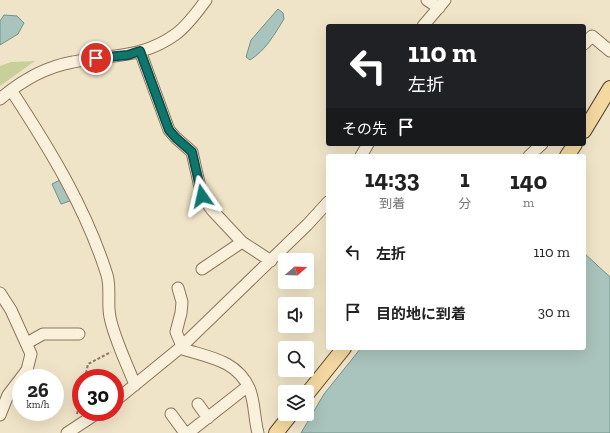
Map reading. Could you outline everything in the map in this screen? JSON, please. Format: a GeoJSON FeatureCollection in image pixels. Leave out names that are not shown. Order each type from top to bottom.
{"type":"FeatureCollection","features":[{"type":"Feature","properties":{"kind":"main road"},"geometry":{"type":"LineString","coordinates":[[586,128],[608,93]]}},
{"type":"Feature","properties":{"kind":"main road"},"geometry":{"type":"LineString","coordinates":[[314,385],[342,350]]}},
{"type":"Feature","properties":{"kind":"main road"},"geometry":{"type":"LineString","coordinates":[[276,433],[285,421]]}},
{"type":"Feature","properties":{"kind":"street"},"geometry":{"type":"LineString","coordinates":[[0,99],[32,76],[55,66],[73,62],[128,55],[161,43],[176,34],[188,23],[206,0]]}},
{"type":"Feature","properties":{"kind":"street"},"geometry":{"type":"LineString","coordinates":[[425,24],[442,4],[427,0]]}},
{"type":"Feature","properties":{"kind":"street"},"geometry":{"type":"LineString","coordinates":[[586,42],[592,36],[610,51]]}},
{"type":"Feature","properties":{"kind":"street"},"geometry":{"type":"LineString","coordinates":[[140,51],[169,130],[192,152],[202,196],[212,210],[242,242],[270,261]]}},
{"type":"Feature","properties":{"kind":"street"},"geometry":{"type":"LineString","coordinates":[[11,90],[52,153],[80,209],[108,276],[110,317],[135,385]]}},
{"type":"Feature","properties":{"kind":"street"},"geometry":{"type":"LineString","coordinates":[[531,154],[540,146]]}},
{"type":"Feature","properties":{"kind":"street"},"geometry":{"type":"LineString","coordinates":[[124,394],[181,347],[270,261],[326,204]]}},
{"type":"Feature","properties":{"kind":"street"},"geometry":{"type":"LineString","coordinates":[[202,268],[242,242]]}},
{"type":"Feature","properties":{"kind":"street"},"geometry":{"type":"LineString","coordinates":[[178,288],[182,308],[176,332],[181,347]]}},
{"type":"Feature","properties":{"kind":"street"},"geometry":{"type":"LineString","coordinates":[[0,293],[11,310],[31,354],[30,362],[26,369]]}},
{"type":"Feature","properties":{"kind":"street"},"geometry":{"type":"LineString","coordinates":[[27,343],[43,334],[79,334]]}},
{"type":"Feature","properties":{"kind":"street"},"geometry":{"type":"LineString","coordinates":[[181,347],[231,364],[248,386],[258,433]]}},
{"type":"Feature","properties":{"kind":"street"},"geometry":{"type":"LineString","coordinates":[[171,414],[186,433],[208,418],[248,386]]}},
{"type":"Feature","properties":{"kind":"street"},"geometry":{"type":"LineString","coordinates":[[0,415],[8,395],[12,390]]}},
{"type":"Feature","properties":{"kind":"street"},"geometry":{"type":"LineString","coordinates":[[198,404],[208,418]]}},
{"type":"Feature","properties":{"kind":"street"},"geometry":{"type":"LineString","coordinates":[[67,433],[85,421]]}},
{"type":"Feature","properties":{"kind":"path"},"geometry":{"type":"LineString","coordinates":[[87,369],[88,364],[121,348]]}},
{"type":"Feature","properties":{"kind":"green space"},"geometry":{"type":"Polygon","coordinates":[[[35,61],[0,86],[0,66],[11,62],[35,61]]]}},
{"type":"Feature","properties":{"kind":"water"},"geometry":{"type":"Polygon","coordinates":[[[278,9],[283,13],[284,19],[261,52],[250,60],[246,57],[251,40],[278,9]]]}},
{"type":"Feature","properties":{"kind":"water"},"geometry":{"type":"Polygon","coordinates":[[[4,15],[17,16],[24,23],[18,34],[0,45],[0,21],[4,15]]]}},
{"type":"Feature","properties":{"kind":"water"},"geometry":{"type":"Polygon","coordinates":[[[62,179],[73,200],[61,204],[52,184],[62,179]]]}},
{"type":"Feature","properties":{"kind":"water"},"geometry":{"type":"Polygon","coordinates":[[[586,255],[610,277],[610,433],[301,433],[308,421],[314,421],[314,411],[324,394],[359,350],[586,350],[586,255]]]}},
{"type":"Feature","properties":{"kind":"route"},"geometry":{"type":"LineString","coordinates":[[96,58],[128,55],[140,51],[169,130],[192,152],[195,159],[202,196]]}}]}
